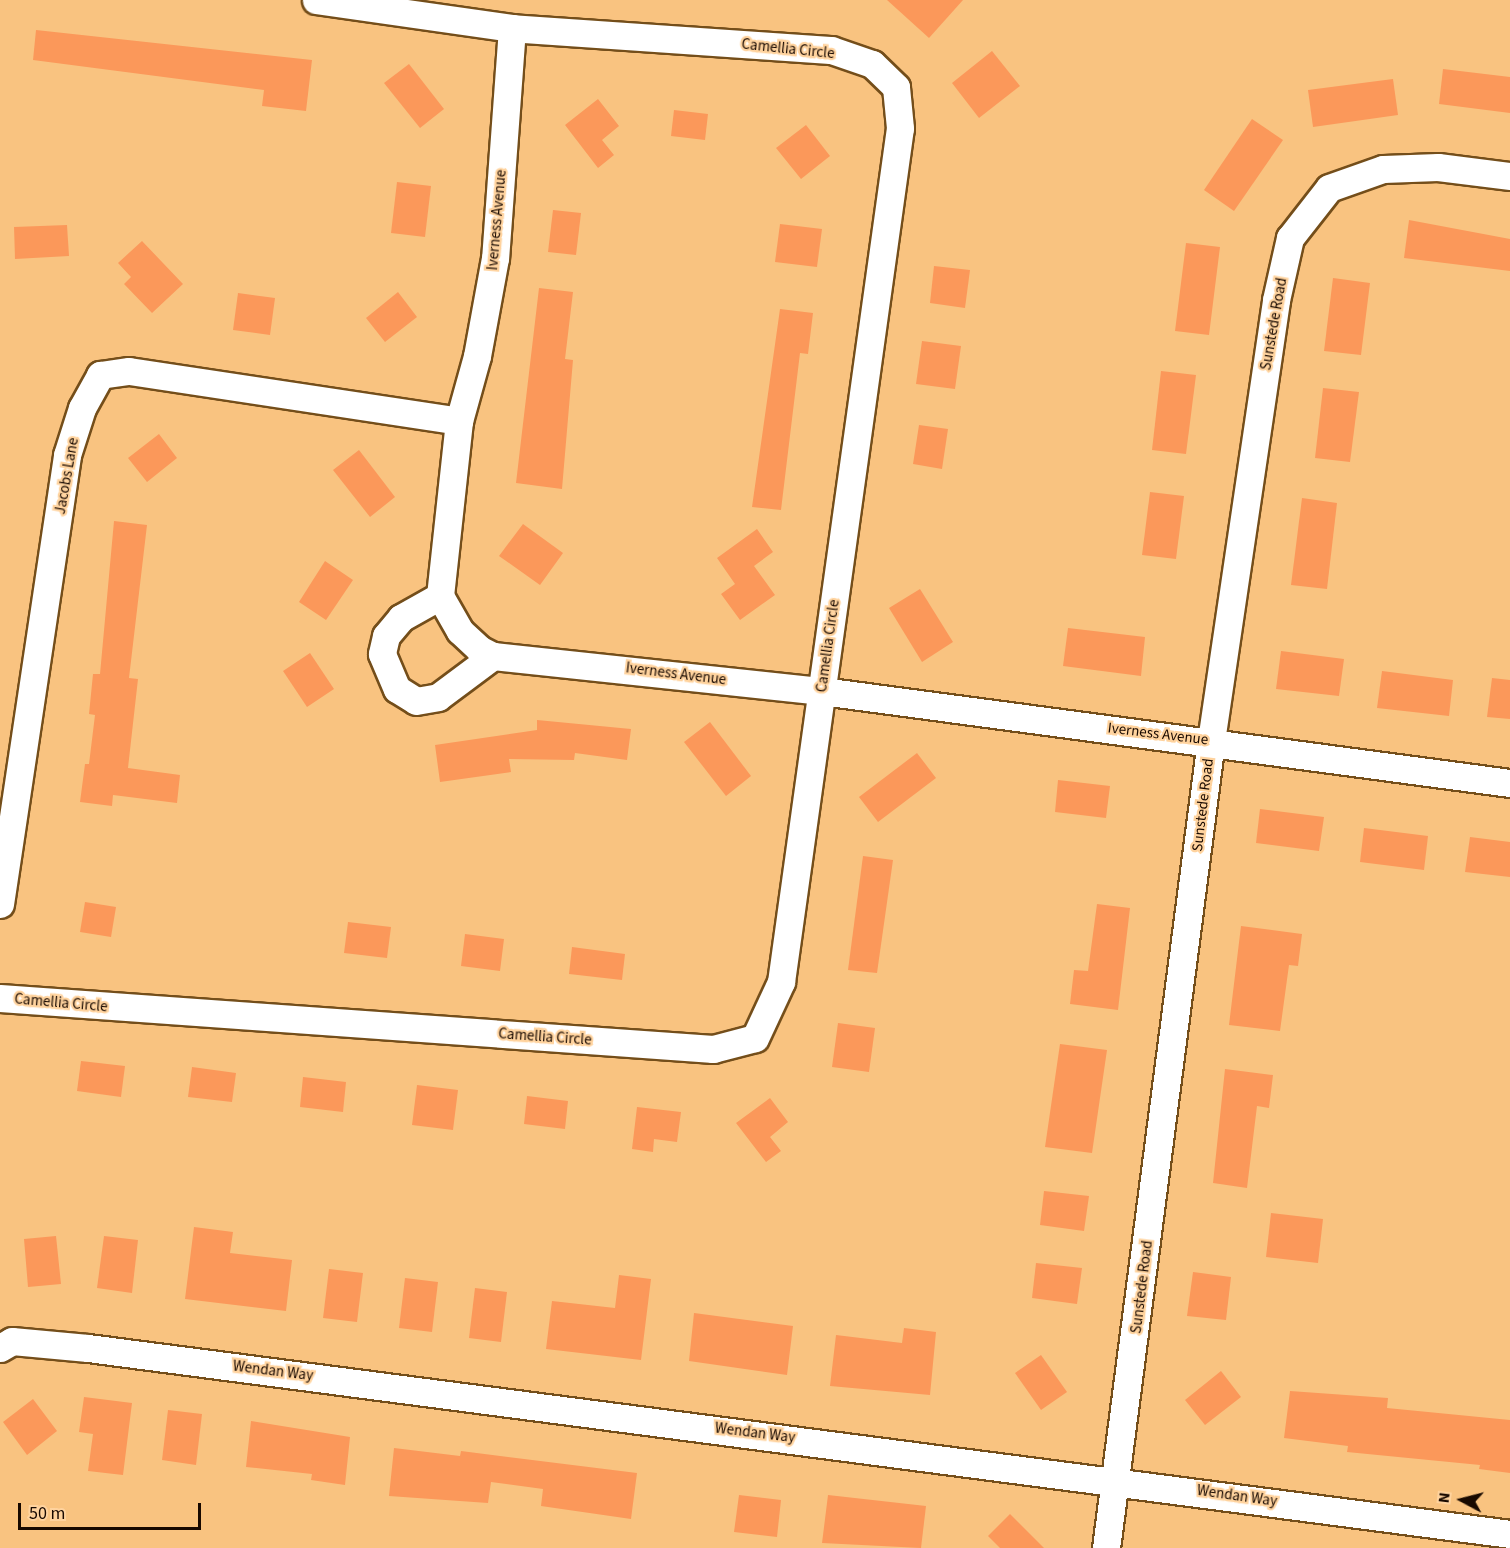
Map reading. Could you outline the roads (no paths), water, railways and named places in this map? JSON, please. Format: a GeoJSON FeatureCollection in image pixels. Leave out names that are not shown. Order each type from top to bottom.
{"type":"FeatureCollection","features":[{"type":"Feature","properties":{"kind":"street","name":"Camellia Circle"},"geometry":{"type":"LineString","coordinates":[[0,998],[712,1049],[755,1038],[781,982],[900,128],[896,87],[872,64],[831,50],[512,28],[316,0]]}},
{"type":"Feature","properties":{"kind":"street","name":"Iverness Avenue"},"geometry":{"type":"LineString","coordinates":[[440,596],[459,421],[477,357],[495,258],[512,28]]}},
{"type":"Feature","properties":{"kind":"street","name":"Sunstede Road"},"geometry":{"type":"LineString","coordinates":[[1106,1548],[1117,1479],[1212,741],[1276,300],[1290,238],[1329,188],[1383,169],[1438,167],[1510,176]]}},
{"type":"Feature","properties":{"kind":"street","name":"Jacobs Lane"},"geometry":{"type":"LineString","coordinates":[[0,904],[67,455],[82,408],[100,375],[129,371],[459,421]]}},
{"type":"Feature","properties":{"kind":"street"},"geometry":{"type":"LineString","coordinates":[[440,596],[459,631],[493,656],[438,697],[416,701],[397,689],[382,654],[386,636],[401,618],[440,596]]}},
{"type":"Feature","properties":{"kind":"street","name":"Iverness Avenue"},"geometry":{"type":"LineString","coordinates":[[493,656],[822,691],[1212,741],[1510,783]]}},
{"type":"Feature","properties":{"kind":"street","name":"Wendan Way"},"geometry":{"type":"LineString","coordinates":[[0,1348],[12,1341],[88,1348],[1117,1479],[1510,1534]]}}]}
